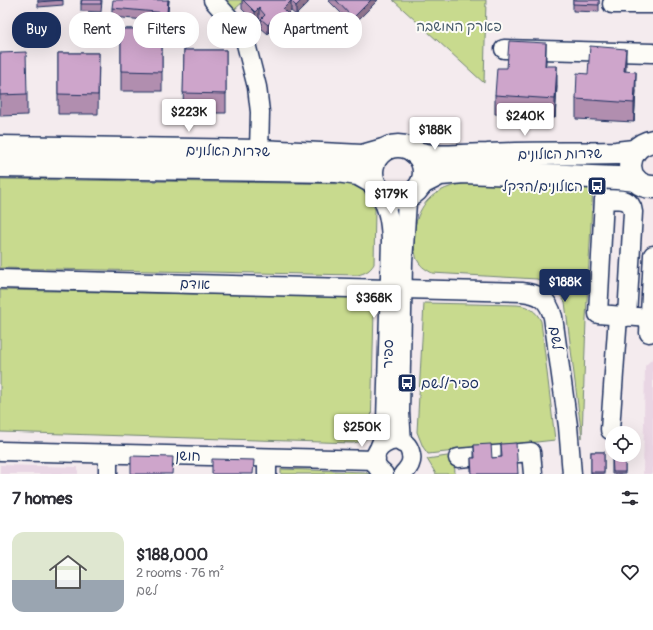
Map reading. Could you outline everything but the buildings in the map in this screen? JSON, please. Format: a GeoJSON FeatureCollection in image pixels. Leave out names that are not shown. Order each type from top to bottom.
{"type":"FeatureCollection","features":[{"type":"Feature","properties":{"kind":"main road"},"geometry":{"type":"LineString","coordinates":[[399,146],[414,152],[420,158],[424,175],[416,190],[402,198],[386,196],[376,187],[372,168],[378,155],[383,150],[399,146]]}},
{"type":"Feature","properties":{"kind":"main road","name":"שדרות האלונים"},"geometry":{"type":"LineString","coordinates":[[414,152],[427,156],[438,157],[616,153],[644,146]]}},
{"type":"Feature","properties":{"kind":"main road"},"geometry":{"type":"LineString","coordinates":[[644,146],[631,158],[630,166],[632,173],[644,183]]}},
{"type":"Feature","properties":{"kind":"main road","name":"שדרות האלונים"},"geometry":{"type":"LineString","coordinates":[[0,147],[259,151],[362,156],[383,150]]}},
{"type":"Feature","properties":{"kind":"main road","name":"שדרות האלונים"},"geometry":{"type":"LineString","coordinates":[[0,166],[337,171],[358,174],[376,187]]}},
{"type":"Feature","properties":{"kind":"main road","name":"שדרות האלונים"},"geometry":{"type":"LineString","coordinates":[[416,190],[440,174],[464,172],[610,177],[644,183]]}},
{"type":"Feature","properties":{"kind":"street"},"geometry":{"type":"LineString","coordinates":[[213,0],[240,30],[245,40],[257,86],[260,112],[259,151]]}},
{"type":"Feature","properties":{"kind":"street"},"geometry":{"type":"LineString","coordinates":[[612,4],[653,4]]}},
{"type":"Feature","properties":{"kind":"street"},"geometry":{"type":"LineString","coordinates":[[504,49],[653,53]]}},
{"type":"Feature","properties":{"kind":"street","name":"ספיר"},"geometry":{"type":"LineString","coordinates":[[376,187],[387,206],[390,224],[396,289],[402,443]]}},
{"type":"Feature","properties":{"kind":"street","name":"ספיר"},"geometry":{"type":"LineString","coordinates":[[381,465],[386,421],[396,289],[407,202],[416,190]]}},
{"type":"Feature","properties":{"kind":"street"},"geometry":{"type":"LineString","coordinates":[[610,426],[622,316],[633,212],[630,203],[623,200],[604,199],[598,314],[622,316],[650,316],[653,255]]}},
{"type":"Feature","properties":{"kind":"street","name":"אודם"},"geometry":{"type":"LineString","coordinates":[[0,279],[396,289]]}},
{"type":"Feature","properties":{"kind":"street","name":"לשם"},"geometry":{"type":"LineString","coordinates":[[396,289],[522,292],[538,295],[546,301],[551,309],[553,317],[572,474]]}},
{"type":"Feature","properties":{"kind":"street","name":"חושן"},"geometry":{"type":"LineString","coordinates":[[0,451],[108,454],[267,466],[381,465],[390,441],[402,443]]}},
{"type":"Feature","properties":{"kind":"street"},"geometry":{"type":"LineString","coordinates":[[402,443],[409,449],[412,459],[410,471]]}},
{"type":"Feature","properties":{"kind":"street"},"geometry":{"type":"LineString","coordinates":[[458,458],[531,452],[533,474]]}},
{"type":"Feature","properties":{"kind":"street"},"geometry":{"type":"LineString","coordinates":[[108,454],[108,474]]}},
{"type":"Feature","properties":{"kind":"shaded area"},"geometry":{"type":"Polygon","coordinates":[[[653,358],[653,474],[643,474],[645,366],[653,358]]]}},
{"type":"Feature","properties":{"kind":"shaded area"},"geometry":{"type":"Polygon","coordinates":[[[0,465],[78,467],[78,474],[0,474],[0,465]]]}},
{"type":"Feature","properties":{"kind":"green space"},"geometry":{"type":"Polygon","coordinates":[[[226,0],[245,0],[234,10],[226,0]]]}},
{"type":"Feature","properties":{"kind":"green space","name":"פארק המושבה"},"geometry":{"type":"Polygon","coordinates":[[[393,0],[486,0],[484,83],[393,0]]]}},
{"type":"Feature","properties":{"kind":"green space"},"geometry":{"type":"Polygon","coordinates":[[[0,179],[355,184],[362,189],[375,209],[374,264],[367,271],[358,275],[0,268],[0,179]]]}},
{"type":"Feature","properties":{"kind":"green space"},"geometry":{"type":"Polygon","coordinates":[[[477,182],[593,185],[582,438],[565,302],[556,291],[550,285],[537,279],[432,273],[422,267],[417,259],[414,244],[415,228],[424,205],[435,194],[445,189],[460,184],[477,182]]]}},
{"type":"Feature","properties":{"kind":"green space"},"geometry":{"type":"Polygon","coordinates":[[[0,290],[355,297],[361,299],[366,301],[374,311],[371,429],[369,436],[363,441],[353,443],[0,432],[0,290]]]}},
{"type":"Feature","properties":{"kind":"green space"},"geometry":{"type":"Polygon","coordinates":[[[424,303],[517,305],[529,308],[537,314],[541,321],[555,440],[428,454],[423,447],[417,432],[424,303]]]}},
{"type":"Feature","properties":{"kind":"green space"},"geometry":{"type":"Polygon","coordinates":[[[454,455],[455,474],[436,474],[427,459],[454,455]]]}},
{"type":"Feature","properties":{"kind":"green space"},"geometry":{"type":"Polygon","coordinates":[[[281,469],[365,472],[369,474],[281,474],[281,469]]]}},
{"type":"Feature","properties":{"kind":"place","name":"האלונים/הדקל"},"geometry":{"type":"Point","coordinates":[597,186]}},
{"type":"Feature","properties":{"kind":"place","name":"ספיר/לשם"},"geometry":{"type":"Point","coordinates":[407,383]}}]}
